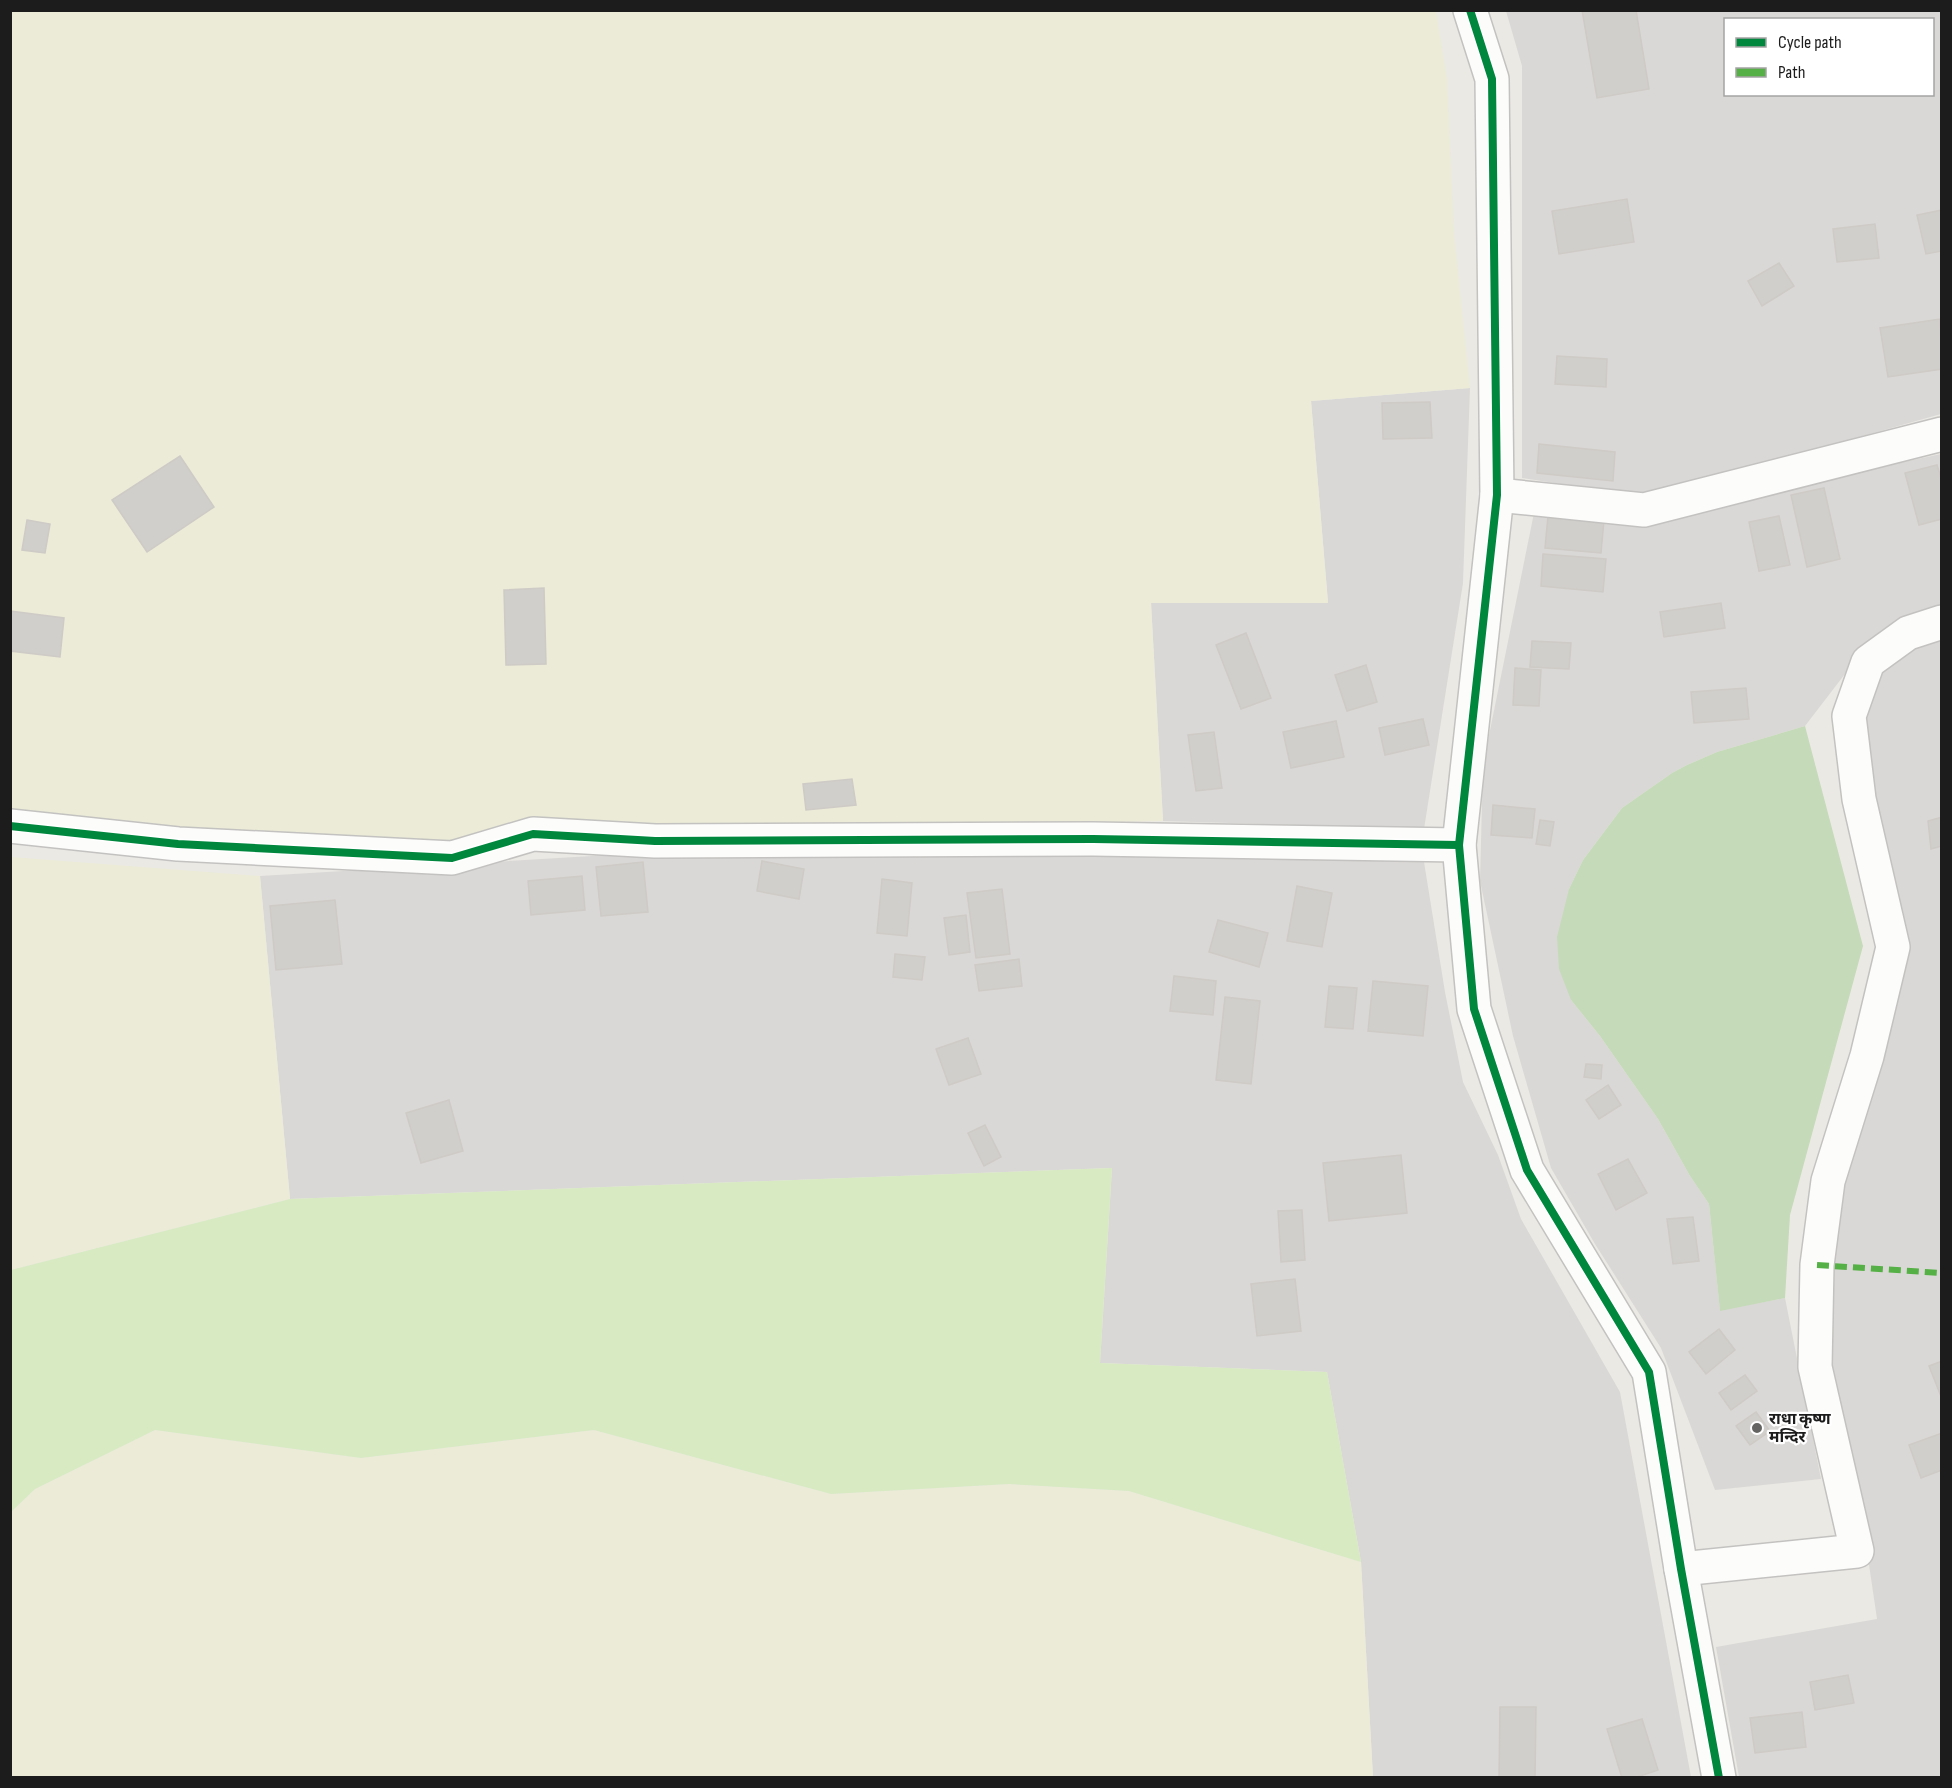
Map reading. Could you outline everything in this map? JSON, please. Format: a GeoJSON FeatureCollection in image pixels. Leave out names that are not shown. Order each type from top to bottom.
{"type":"FeatureCollection","features":[{"type":"Feature","properties":{"kind":"street"},"geometry":{"type":"LineString","coordinates":[[1470,10],[1492,79],[1497,495],[1459,845],[1474,1009],[1527,1170],[1648,1372],[1719,1778]]}},
{"type":"Feature","properties":{"kind":"street"},"geometry":{"type":"LineString","coordinates":[[1497,495],[1644,510],[1941,434]]}},
{"type":"Feature","properties":{"kind":"street"},"geometry":{"type":"LineString","coordinates":[[1681,1569],[1857,1551],[1815,1366],[1817,1265],[1828,1181],[1867,1056],[1893,947],[1858,799],[1849,716],[1868,663],[1908,633],[1941,622]]}},
{"type":"Feature","properties":{"kind":"street"},"geometry":{"type":"LineString","coordinates":[[10,826],[178,844],[452,858],[533,834],[655,841],[1094,839],[1459,845]]}},
{"type":"Feature","properties":{"kind":"shaded area"},"geometry":{"type":"Polygon","coordinates":[[[1506,11],[1941,11],[1941,414],[1645,497],[1522,478],[1522,66],[1506,11]]]}},
{"type":"Feature","properties":{"kind":"shaded area"},"geometry":{"type":"Polygon","coordinates":[[[1470,388],[1463,583],[1424,829],[1163,821],[1151,603],[1328,602],[1311,401],[1470,388]]]}},
{"type":"Feature","properties":{"kind":"shaded area"},"geometry":{"type":"Polygon","coordinates":[[[1941,454],[1941,612],[1858,657],[1805,726],[1717,752],[1687,765],[1622,808],[1583,860],[1569,889],[1571,1000],[1600,1036],[1658,1119],[1690,1176],[1709,1204],[1720,1310],[1785,1298],[1821,1479],[1715,1490],[1661,1348],[1595,1244],[1551,1168],[1513,1036],[1480,881],[1483,765],[1535,508],[1644,518],[1941,454]]]}},
{"type":"Feature","properties":{"kind":"shaded area"},"geometry":{"type":"Polygon","coordinates":[[[1941,632],[1941,1777],[1739,1777],[1716,1647],[1877,1619],[1868,1558],[1824,1365],[1836,1183],[1902,947],[1858,717],[1875,668],[1941,632]]]}},
{"type":"Feature","properties":{"kind":"shaded area"},"geometry":{"type":"Polygon","coordinates":[[[642,853],[1140,856],[1424,862],[1445,992],[1463,1082],[1498,1155],[1521,1219],[1620,1392],[1691,1777],[1373,1777],[1361,1562],[1327,1372],[1100,1363],[1112,1168],[290,1199],[260,876],[642,853]]]}},
{"type":"Feature","properties":{"kind":"green space"},"geometry":{"type":"Polygon","coordinates":[[[11,11],[1436,11],[1447,79],[1454,233],[1470,388],[1311,401],[1328,603],[1151,603],[1163,821],[660,830],[452,848],[176,834],[11,815],[11,11]]]}},
{"type":"Feature","properties":{"kind":"green space"},"geometry":{"type":"Polygon","coordinates":[[[1805,726],[1863,946],[1790,1215],[1785,1298],[1720,1311],[1709,1204],[1690,1176],[1658,1119],[1600,1036],[1571,1000],[1559,969],[1557,937],[1569,889],[1583,860],[1622,808],[1687,765],[1717,752],[1805,726]]]}},
{"type":"Feature","properties":{"kind":"green space"},"geometry":{"type":"Polygon","coordinates":[[[11,857],[260,876],[290,1199],[11,1270],[11,857]]]}},
{"type":"Feature","properties":{"kind":"green space"},"geometry":{"type":"Polygon","coordinates":[[[1112,1168],[1100,1363],[1327,1372],[1361,1562],[1129,1491],[1009,1484],[831,1494],[594,1430],[361,1458],[155,1430],[35,1489],[11,1512],[11,1270],[290,1199],[1112,1168]]]}},
{"type":"Feature","properties":{"kind":"green space"},"geometry":{"type":"Polygon","coordinates":[[[155,1430],[361,1458],[594,1430],[831,1494],[1009,1484],[1129,1491],[1361,1562],[1373,1777],[11,1778],[11,1512],[35,1489],[155,1430]]]}},
{"type":"Feature","properties":{"kind":"building"},"geometry":{"type":"Polygon","coordinates":[[[1582,10],[1636,10],[1649,89],[1597,98],[1582,10]]]}},
{"type":"Feature","properties":{"kind":"building"},"geometry":{"type":"Polygon","coordinates":[[[1627,199],[1634,242],[1559,254],[1552,211],[1627,199]]]}},
{"type":"Feature","properties":{"kind":"building"},"geometry":{"type":"Polygon","coordinates":[[[1942,210],[1942,251],[1926,254],[1917,215],[1942,210]]]}},
{"type":"Feature","properties":{"kind":"building"},"geometry":{"type":"Polygon","coordinates":[[[1875,224],[1879,258],[1837,262],[1833,229],[1875,224]]]}},
{"type":"Feature","properties":{"kind":"building"},"geometry":{"type":"Polygon","coordinates":[[[1779,263],[1794,286],[1762,306],[1748,281],[1779,263]]]}},
{"type":"Feature","properties":{"kind":"building"},"geometry":{"type":"Polygon","coordinates":[[[1940,319],[1942,369],[1888,377],[1880,328],[1940,319]]]}},
{"type":"Feature","properties":{"kind":"building"},"geometry":{"type":"Polygon","coordinates":[[[1557,356],[1607,359],[1606,387],[1555,384],[1557,356]]]}},
{"type":"Feature","properties":{"kind":"building"},"geometry":{"type":"Polygon","coordinates":[[[1430,402],[1432,438],[1383,439],[1382,403],[1430,402]]]}},
{"type":"Feature","properties":{"kind":"building"},"geometry":{"type":"Polygon","coordinates":[[[1539,444],[1615,452],[1613,481],[1537,473],[1539,444]]]}},
{"type":"Feature","properties":{"kind":"building"},"geometry":{"type":"Polygon","coordinates":[[[180,456],[214,507],[147,552],[112,500],[180,456]]]}},
{"type":"Feature","properties":{"kind":"building"},"geometry":{"type":"Polygon","coordinates":[[[1937,465],[1942,481],[1942,519],[1919,525],[1905,473],[1937,465]]]}},
{"type":"Feature","properties":{"kind":"building"},"geometry":{"type":"Polygon","coordinates":[[[1824,488],[1840,559],[1807,567],[1791,495],[1824,488]]]}},
{"type":"Feature","properties":{"kind":"building"},"geometry":{"type":"Polygon","coordinates":[[[1548,516],[1604,520],[1601,553],[1545,548],[1548,516]]]}},
{"type":"Feature","properties":{"kind":"building"},"geometry":{"type":"Polygon","coordinates":[[[1779,516],[1790,565],[1759,571],[1749,522],[1779,516]]]}},
{"type":"Feature","properties":{"kind":"building"},"geometry":{"type":"Polygon","coordinates":[[[27,520],[50,524],[45,553],[22,550],[27,520]]]}},
{"type":"Feature","properties":{"kind":"building"},"geometry":{"type":"Polygon","coordinates":[[[1543,554],[1606,559],[1603,592],[1541,586],[1543,554]]]}},
{"type":"Feature","properties":{"kind":"building"},"geometry":{"type":"Polygon","coordinates":[[[544,588],[546,664],[506,665],[504,590],[544,588]]]}},
{"type":"Feature","properties":{"kind":"building"},"geometry":{"type":"Polygon","coordinates":[[[1721,603],[1725,628],[1664,637],[1660,612],[1721,603]]]}},
{"type":"Feature","properties":{"kind":"building"},"geometry":{"type":"Polygon","coordinates":[[[10,611],[64,618],[60,657],[10,651],[10,611]]]}},
{"type":"Feature","properties":{"kind":"building"},"geometry":{"type":"Polygon","coordinates":[[[1246,633],[1271,698],[1241,709],[1216,645],[1246,633]]]}},
{"type":"Feature","properties":{"kind":"building"},"geometry":{"type":"Polygon","coordinates":[[[1532,641],[1571,643],[1569,669],[1530,667],[1532,641]]]}},
{"type":"Feature","properties":{"kind":"building"},"geometry":{"type":"Polygon","coordinates":[[[1366,665],[1377,702],[1347,711],[1335,675],[1366,665]]]}},
{"type":"Feature","properties":{"kind":"building"},"geometry":{"type":"Polygon","coordinates":[[[1515,668],[1541,670],[1539,706],[1513,705],[1515,668]]]}},
{"type":"Feature","properties":{"kind":"building"},"geometry":{"type":"Polygon","coordinates":[[[1746,688],[1749,719],[1694,723],[1691,692],[1746,688]]]}},
{"type":"Feature","properties":{"kind":"building"},"geometry":{"type":"Polygon","coordinates":[[[1423,719],[1429,745],[1385,755],[1379,728],[1423,719]]]}},
{"type":"Feature","properties":{"kind":"building"},"geometry":{"type":"Polygon","coordinates":[[[1336,721],[1344,757],[1291,768],[1283,732],[1336,721]]]}},
{"type":"Feature","properties":{"kind":"building"},"geometry":{"type":"Polygon","coordinates":[[[1214,732],[1222,788],[1196,791],[1188,735],[1214,732]]]}},
{"type":"Feature","properties":{"kind":"building"},"geometry":{"type":"Polygon","coordinates":[[[852,779],[856,805],[806,810],[803,784],[852,779]]]}},
{"type":"Feature","properties":{"kind":"building"},"geometry":{"type":"Polygon","coordinates":[[[1493,805],[1535,809],[1532,838],[1491,835],[1493,805]]]}},
{"type":"Feature","properties":{"kind":"building"},"geometry":{"type":"Polygon","coordinates":[[[1942,817],[1942,846],[1931,849],[1928,821],[1942,817]]]}},
{"type":"Feature","properties":{"kind":"building"},"geometry":{"type":"Polygon","coordinates":[[[1540,820],[1554,822],[1550,846],[1536,844],[1540,820]]]}},
{"type":"Feature","properties":{"kind":"building"},"geometry":{"type":"Polygon","coordinates":[[[762,861],[804,869],[799,899],[757,891],[762,861]]]}},
{"type":"Feature","properties":{"kind":"building"},"geometry":{"type":"Polygon","coordinates":[[[643,862],[648,912],[601,916],[596,867],[643,862]]]}},
{"type":"Feature","properties":{"kind":"building"},"geometry":{"type":"Polygon","coordinates":[[[582,876],[585,910],[531,915],[528,881],[582,876]]]}},
{"type":"Feature","properties":{"kind":"building"},"geometry":{"type":"Polygon","coordinates":[[[882,879],[912,883],[907,936],[877,933],[882,879]]]}},
{"type":"Feature","properties":{"kind":"building"},"geometry":{"type":"Polygon","coordinates":[[[1297,886],[1332,893],[1322,947],[1287,941],[1297,886]]]}},
{"type":"Feature","properties":{"kind":"building"},"geometry":{"type":"Polygon","coordinates":[[[1002,889],[1010,954],[976,958],[967,893],[1002,889]]]}},
{"type":"Feature","properties":{"kind":"building"},"geometry":{"type":"Polygon","coordinates":[[[335,900],[342,964],[276,970],[270,906],[335,900]]]}},
{"type":"Feature","properties":{"kind":"building"},"geometry":{"type":"Polygon","coordinates":[[[966,915],[970,952],[949,955],[944,918],[966,915]]]}},
{"type":"Feature","properties":{"kind":"building"},"geometry":{"type":"Polygon","coordinates":[[[1218,920],[1268,933],[1259,967],[1209,952],[1218,920]]]}},
{"type":"Feature","properties":{"kind":"building"},"geometry":{"type":"Polygon","coordinates":[[[895,954],[925,957],[922,980],[893,977],[895,954]]]}},
{"type":"Feature","properties":{"kind":"building"},"geometry":{"type":"Polygon","coordinates":[[[1019,959],[1022,986],[979,991],[975,965],[1019,959]]]}},
{"type":"Feature","properties":{"kind":"building"},"geometry":{"type":"Polygon","coordinates":[[[1174,976],[1216,981],[1213,1015],[1170,1011],[1174,976]]]}},
{"type":"Feature","properties":{"kind":"building"},"geometry":{"type":"Polygon","coordinates":[[[1373,981],[1428,986],[1423,1036],[1368,1031],[1373,981]]]}},
{"type":"Feature","properties":{"kind":"building"},"geometry":{"type":"Polygon","coordinates":[[[1329,986],[1357,988],[1353,1029],[1325,1027],[1329,986]]]}},
{"type":"Feature","properties":{"kind":"building"},"geometry":{"type":"Polygon","coordinates":[[[1225,997],[1260,1001],[1251,1084],[1216,1080],[1225,997]]]}},
{"type":"Feature","properties":{"kind":"building"},"geometry":{"type":"Polygon","coordinates":[[[968,1038],[981,1074],[949,1085],[936,1049],[968,1038]]]}},
{"type":"Feature","properties":{"kind":"building"},"geometry":{"type":"Polygon","coordinates":[[[1586,1064],[1602,1065],[1601,1079],[1584,1077],[1586,1064]]]}},
{"type":"Feature","properties":{"kind":"building"},"geometry":{"type":"Polygon","coordinates":[[[1608,1085],[1621,1105],[1599,1119],[1586,1100],[1608,1085]]]}},
{"type":"Feature","properties":{"kind":"building"},"geometry":{"type":"Polygon","coordinates":[[[449,1100],[463,1151],[421,1163],[406,1113],[449,1100]]]}},
{"type":"Feature","properties":{"kind":"building"},"geometry":{"type":"Polygon","coordinates":[[[985,1125],[1001,1157],[984,1166],[968,1133],[985,1125]]]}},
{"type":"Feature","properties":{"kind":"building"},"geometry":{"type":"Polygon","coordinates":[[[1401,1155],[1407,1213],[1329,1221],[1323,1163],[1401,1155]]]}},
{"type":"Feature","properties":{"kind":"building"},"geometry":{"type":"Polygon","coordinates":[[[1628,1159],[1647,1193],[1616,1210],[1598,1174],[1628,1159]]]}},
{"type":"Feature","properties":{"kind":"building"},"geometry":{"type":"Polygon","coordinates":[[[1302,1210],[1305,1260],[1281,1262],[1278,1211],[1302,1210]]]}},
{"type":"Feature","properties":{"kind":"building"},"geometry":{"type":"Polygon","coordinates":[[[1693,1217],[1699,1261],[1673,1264],[1667,1219],[1693,1217]]]}},
{"type":"Feature","properties":{"kind":"building"},"geometry":{"type":"Polygon","coordinates":[[[1295,1279],[1301,1331],[1257,1336],[1251,1284],[1295,1279]]]}},
{"type":"Feature","properties":{"kind":"building"},"geometry":{"type":"Polygon","coordinates":[[[1719,1329],[1735,1350],[1706,1374],[1689,1352],[1719,1329]]]}},
{"type":"Feature","properties":{"kind":"building"},"geometry":{"type":"Polygon","coordinates":[[[1942,1361],[1942,1399],[1929,1366],[1942,1361]]]}},
{"type":"Feature","properties":{"kind":"building"},"geometry":{"type":"Polygon","coordinates":[[[1745,1375],[1757,1391],[1731,1410],[1719,1393],[1745,1375]]]}},
{"type":"Feature","properties":{"kind":"building"},"geometry":{"type":"Polygon","coordinates":[[[1756,1412],[1770,1431],[1750,1445],[1736,1426],[1756,1412]]]}},
{"type":"Feature","properties":{"kind":"building"},"geometry":{"type":"Polygon","coordinates":[[[1942,1433],[1942,1470],[1921,1478],[1909,1445],[1942,1433]]]}},
{"type":"Feature","properties":{"kind":"building"},"geometry":{"type":"Polygon","coordinates":[[[1848,1675],[1854,1703],[1815,1710],[1810,1682],[1848,1675]]]}},
{"type":"Feature","properties":{"kind":"building"},"geometry":{"type":"Polygon","coordinates":[[[1500,1707],[1536,1707],[1535,1778],[1499,1778],[1500,1707]]]}},
{"type":"Feature","properties":{"kind":"building"},"geometry":{"type":"Polygon","coordinates":[[[1802,1712],[1806,1747],[1755,1753],[1750,1718],[1802,1712]]]}},
{"type":"Feature","properties":{"kind":"building"},"geometry":{"type":"Polygon","coordinates":[[[1642,1719],[1658,1770],[1634,1778],[1622,1778],[1607,1729],[1642,1719]]]}},
{"type":"Feature","properties":{"kind":"marked path"},"geometry":{"type":"LineString","coordinates":[[1817,1265],[1942,1273]]}},
{"type":"Feature","properties":{"kind":"cycle path"},"geometry":{"type":"LineString","coordinates":[[1470,10],[1492,79],[1497,495],[1459,845],[1474,1009],[1527,1170],[1649,1372],[1681,1569],[1719,1778]]}},
{"type":"Feature","properties":{"kind":"cycle path"},"geometry":{"type":"LineString","coordinates":[[10,826],[178,844],[452,858],[533,834],[655,841],[1093,839],[1459,845]]}},
{"type":"Feature","properties":{"kind":"place","name":"राधा कृष्ण मन्दिर"},"geometry":{"type":"Point","coordinates":[1757,1428]}}]}
